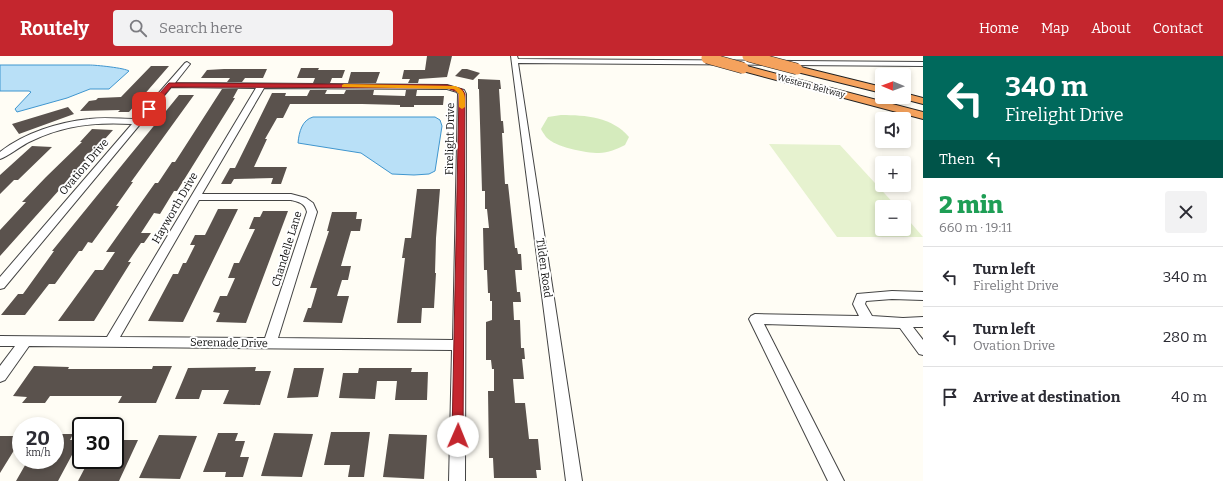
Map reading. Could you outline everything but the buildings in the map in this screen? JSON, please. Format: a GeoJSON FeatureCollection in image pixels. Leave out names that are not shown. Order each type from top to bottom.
{"type":"FeatureCollection","features":[{"type":"Feature","properties":{"kind":"highway","name":"Western Beltway"},"geometry":{"type":"LineString","coordinates":[[748,56],[875,88]]}},
{"type":"Feature","properties":{"kind":"highway","name":"Western Beltway"},"geometry":{"type":"LineString","coordinates":[[703,57],[923,116]]}},
{"type":"Feature","properties":{"kind":"highway"},"geometry":{"type":"LineString","coordinates":[[911,98],[923,101]]}},
{"type":"Feature","properties":{"kind":"street"},"geometry":{"type":"LineString","coordinates":[[515,58],[923,64]]}},
{"type":"Feature","properties":{"kind":"street","name":"Tilden Road"},"geometry":{"type":"LineString","coordinates":[[515,58],[574,481]]}},
{"type":"Feature","properties":{"kind":"street","name":"Ovation Drive"},"geometry":{"type":"LineString","coordinates":[[0,285],[187,64]]}},
{"type":"Feature","properties":{"kind":"street","name":"Firelight Drive"},"geometry":{"type":"LineString","coordinates":[[169,85],[447,87],[460,90],[462,94],[457,481]]}},
{"type":"Feature","properties":{"kind":"street","name":"Hayworth Drive"},"geometry":{"type":"LineString","coordinates":[[110,342],[261,86]]}},
{"type":"Feature","properties":{"kind":"street"},"geometry":{"type":"LineString","coordinates":[[0,156],[13,146],[25,140],[73,124],[95,121],[138,122]]}},
{"type":"Feature","properties":{"kind":"street","name":"Chandelle Lane"},"geometry":{"type":"LineString","coordinates":[[196,197],[291,197],[303,200],[310,205],[312,212],[270,343]]}},
{"type":"Feature","properties":{"kind":"street"},"geometry":{"type":"LineString","coordinates":[[868,321],[859,304],[861,296],[923,296]]}},
{"type":"Feature","properties":{"kind":"street"},"geometry":{"type":"LineString","coordinates":[[836,481],[755,320],[868,321],[903,323],[923,322]]}},
{"type":"Feature","properties":{"kind":"street"},"geometry":{"type":"LineString","coordinates":[[903,323],[923,350]]}},
{"type":"Feature","properties":{"kind":"street","name":"Serenade Drive"},"geometry":{"type":"LineString","coordinates":[[0,341],[459,345]]}},
{"type":"Feature","properties":{"kind":"street"},"geometry":{"type":"LineString","coordinates":[[0,376],[26,341]]}},
{"type":"Feature","properties":{"kind":"green space"},"geometry":{"type":"Polygon","coordinates":[[[561,115],[598,118],[615,125],[629,137],[625,145],[602,153],[571,149],[550,141],[541,129],[548,117],[561,115]]]}},
{"type":"Feature","properties":{"kind":"green space"},"geometry":{"type":"Polygon","coordinates":[[[769,144],[840,145],[875,183],[875,192],[883,192],[891,200],[875,200],[875,236],[911,236],[911,223],[923,237],[837,237],[769,144]]]}},
{"type":"Feature","properties":{"kind":"water"},"geometry":{"type":"Polygon","coordinates":[[[0,65],[93,65],[129,71],[109,89],[90,89],[67,98],[17,112],[15,109],[31,92],[0,91],[0,65]]]}},
{"type":"Feature","properties":{"kind":"water"},"geometry":{"type":"Polygon","coordinates":[[[313,117],[435,117],[440,120],[442,126],[435,171],[429,174],[392,174],[361,153],[298,143],[300,131],[304,124],[313,117]]]}},
{"type":"Feature","properties":{"kind":"slow traffic"},"geometry":{"type":"LineString","coordinates":[[344,86],[455,88],[460,90],[462,94],[462,107]]}},
{"type":"Feature","properties":{"kind":"route"},"geometry":{"type":"LineString","coordinates":[[149,109],[169,85],[447,87],[460,90],[462,94],[458,436]]}}]}
